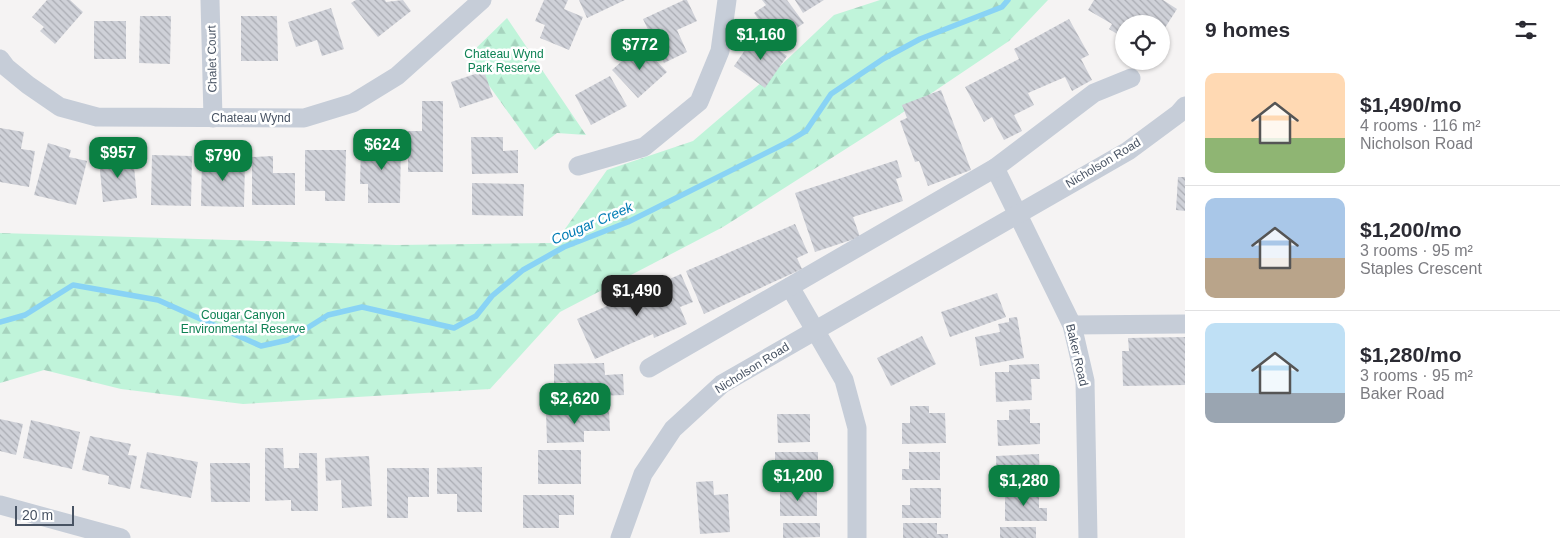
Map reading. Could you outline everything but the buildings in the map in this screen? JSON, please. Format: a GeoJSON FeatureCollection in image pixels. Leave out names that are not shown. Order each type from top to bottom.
{"type":"FeatureCollection","features":[{"type":"Feature","properties":{"kind":"street","name":"Chalet Court"},"geometry":{"type":"LineString","coordinates":[[210,0],[213,118]]}},
{"type":"Feature","properties":{"kind":"street"},"geometry":{"type":"LineString","coordinates":[[578,166],[644,147],[699,102],[720,51],[727,0]]}},
{"type":"Feature","properties":{"kind":"street","name":"Chateau Wynd"},"geometry":{"type":"LineString","coordinates":[[0,59],[13,73],[60,107],[97,117],[304,118],[353,103],[397,76],[479,1]]}},
{"type":"Feature","properties":{"kind":"street"},"geometry":{"type":"LineString","coordinates":[[649,368],[995,168],[1094,94],[1131,78]]}},
{"type":"Feature","properties":{"kind":"street","name":"Nicholson Road"},"geometry":{"type":"LineString","coordinates":[[620,538],[643,474],[673,429],[722,384],[1128,150],[1183,114]]}},
{"type":"Feature","properties":{"kind":"street"},"geometry":{"type":"LineString","coordinates":[[995,168],[1016,214]]}},
{"type":"Feature","properties":{"kind":"street","name":"Baker Road"},"geometry":{"type":"LineString","coordinates":[[1016,214],[1072,325],[1085,382],[1088,538]]}},
{"type":"Feature","properties":{"kind":"street"},"geometry":{"type":"LineString","coordinates":[[790,287],[844,380],[857,428],[857,538]]}},
{"type":"Feature","properties":{"kind":"street"},"geometry":{"type":"LineString","coordinates":[[1072,325],[1185,324]]}},
{"type":"Feature","properties":{"kind":"street"},"geometry":{"type":"LineString","coordinates":[[0,504],[122,538]]}},
{"type":"Feature","properties":{"kind":"green space","name":"Cougar Canyon Environmental Reserve"},"geometry":{"type":"Polygon","coordinates":[[[880,0],[1048,0],[1009,41],[896,117],[723,227],[560,312],[490,389],[243,404],[121,389],[44,370],[0,383],[0,233],[396,245],[555,243],[607,170],[693,141],[777,69],[834,15],[880,0]]]}},
{"type":"Feature","properties":{"kind":"green space","name":"Chateau Wynd Park Reserve"},"geometry":{"type":"Polygon","coordinates":[[[507,18],[586,135],[557,133],[535,150],[468,56],[507,18]]]}},
{"type":"Feature","properties":{"kind":"waterway","name":"Cougar Creek"},"geometry":{"type":"LineString","coordinates":[[0,322],[25,315],[73,285],[158,300],[261,346],[288,340],[328,315],[362,307],[454,328],[476,316],[492,296],[523,270],[564,247],[628,222],[786,143],[806,131],[831,94],[883,59],[920,39],[1002,7],[1008,0]]}}]}
